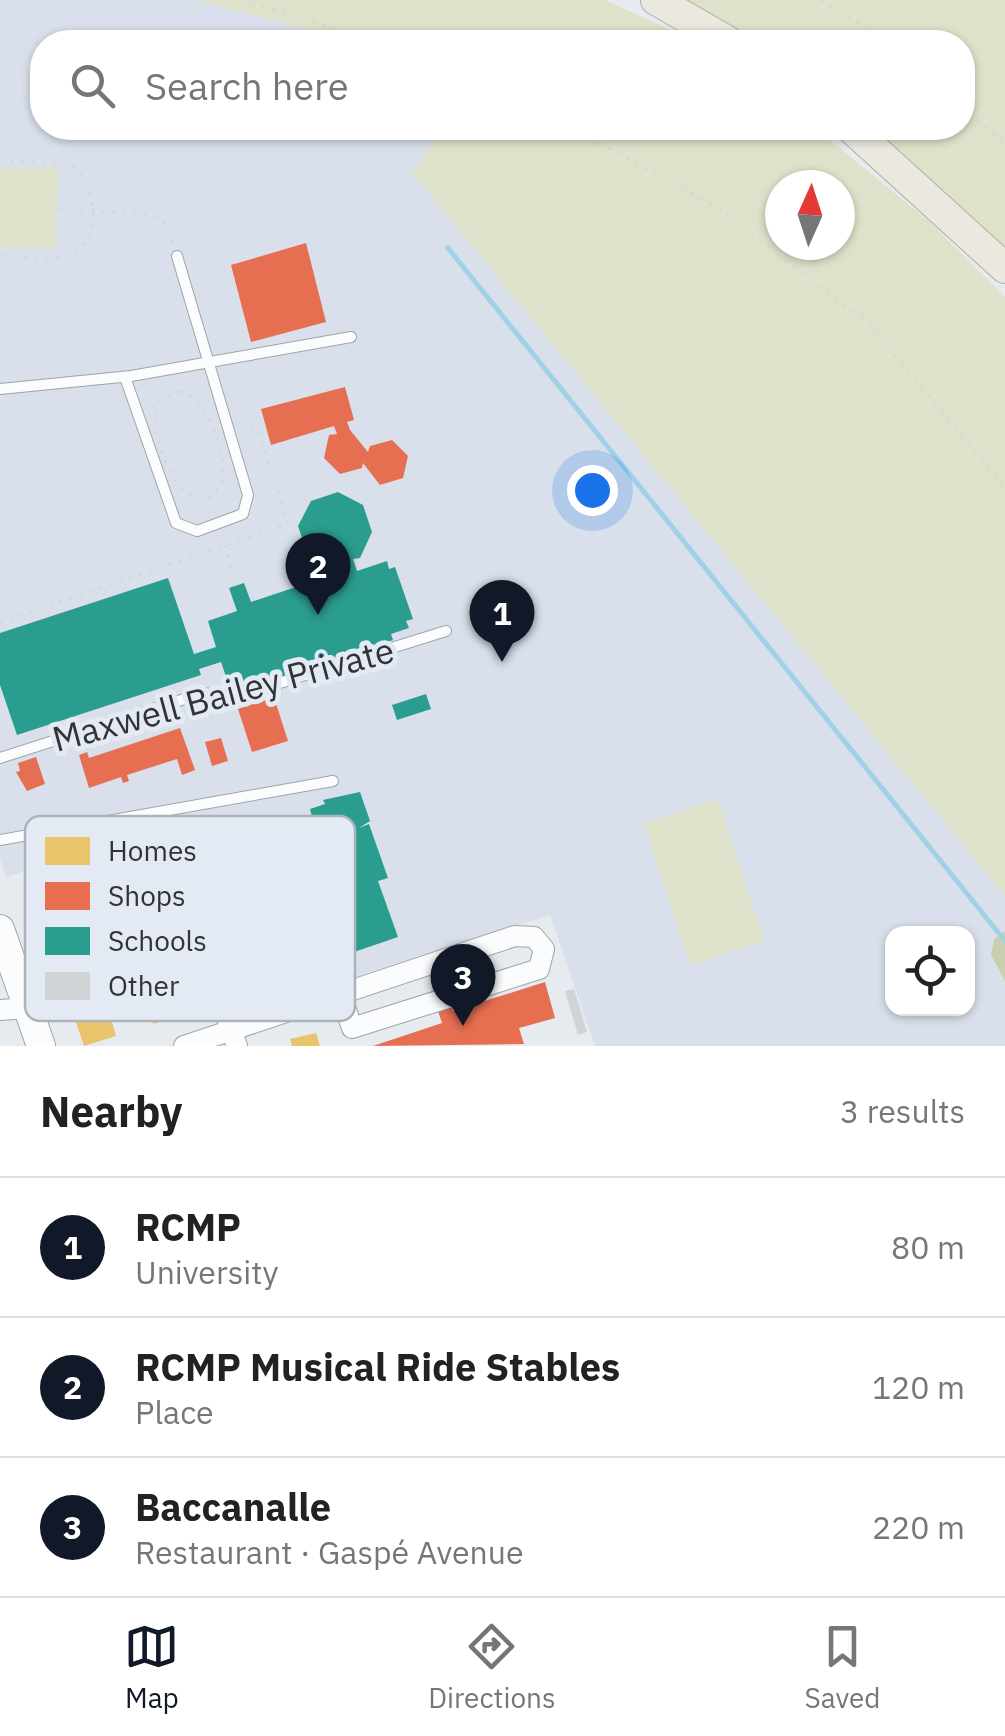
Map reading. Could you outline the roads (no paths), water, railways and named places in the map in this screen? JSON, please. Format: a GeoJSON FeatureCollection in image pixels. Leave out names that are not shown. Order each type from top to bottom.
{"type":"FeatureCollection","features":[{"type":"Feature","properties":{"kind":"main road"},"geometry":{"type":"LineString","coordinates":[[656,0],[709,30]]}},
{"type":"Feature","properties":{"kind":"main road"},"geometry":{"type":"LineString","coordinates":[[865,140],[1005,268]]}},
{"type":"Feature","properties":{"kind":"street"},"geometry":{"type":"LineString","coordinates":[[0,928],[14,1009],[41,1046]]}},
{"type":"Feature","properties":{"kind":"street"},"geometry":{"type":"LineString","coordinates":[[355,990],[514,936],[534,937],[544,950],[539,969],[355,1037]]}},
{"type":"Feature","properties":{"kind":"street"},"geometry":{"type":"LineString","coordinates":[[184,1046],[235,1039],[278,1021]]}},
{"type":"Feature","properties":{"kind":"lane"},"geometry":{"type":"LineString","coordinates":[[125,377],[176,523],[192,531],[243,514],[248,502],[177,256]]}},
{"type":"Feature","properties":{"kind":"lane"},"geometry":{"type":"LineString","coordinates":[[0,389],[125,377],[351,337]]}},
{"type":"Feature","properties":{"kind":"lane","name":"Maxwell Bailey Private"},"geometry":{"type":"LineString","coordinates":[[0,758],[204,693],[236,697],[446,631]]}},
{"type":"Feature","properties":{"kind":"lane"},"geometry":{"type":"LineString","coordinates":[[133,816],[333,780]]}},
{"type":"Feature","properties":{"kind":"lane"},"geometry":{"type":"LineString","coordinates":[[0,840],[25,835]]}},
{"type":"Feature","properties":{"kind":"waterway"},"geometry":{"type":"LineString","coordinates":[[448,248],[1005,941]]}},
{"type":"Feature","properties":{"kind":"place","name":"RCMP Musical Ride Stables"},"geometry":{"type":"Point","coordinates":[318,615]}},
{"type":"Feature","properties":{"kind":"place","name":"RCMP"},"geometry":{"type":"Point","coordinates":[502,662]}},
{"type":"Feature","properties":{"kind":"place","name":"Baccanalle"},"geometry":{"type":"Point","coordinates":[463,1026]}}]}
